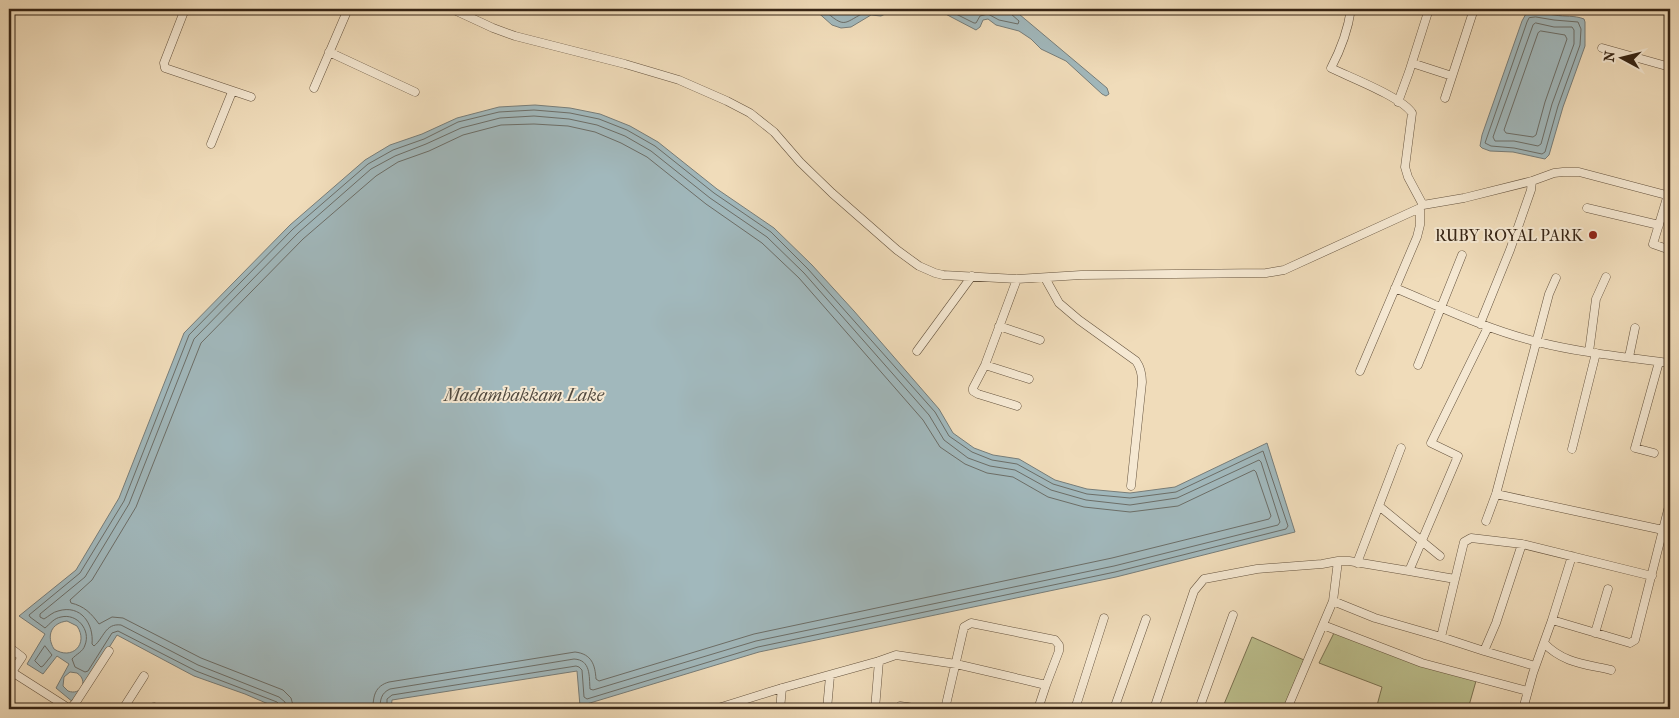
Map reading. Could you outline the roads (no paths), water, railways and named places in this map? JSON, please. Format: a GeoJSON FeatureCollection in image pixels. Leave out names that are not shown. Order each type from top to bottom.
{"type":"FeatureCollection","features":[{"type":"Feature","properties":{"kind":"street"},"geometry":{"type":"LineString","coordinates":[[184,9],[164,63],[165,68],[251,97]]}},
{"type":"Feature","properties":{"kind":"street"},"geometry":{"type":"LineString","coordinates":[[314,88],[348,9]]}},
{"type":"Feature","properties":{"kind":"street"},"geometry":{"type":"LineString","coordinates":[[452,9],[515,36],[660,74],[727,101],[750,113],[763,123],[832,193],[918,266],[935,273],[1017,279],[1081,275],[1266,273],[1284,270],[1422,207],[1532,181],[1554,173],[1579,172],[1670,193],[1653,244],[1670,250]]}},
{"type":"Feature","properties":{"kind":"street"},"geometry":{"type":"LineString","coordinates":[[1351,9],[1340,51],[1330,68],[1409,108],[1412,113],[1405,167],[1422,207],[1417,237],[1360,371]]}},
{"type":"Feature","properties":{"kind":"street"},"geometry":{"type":"LineString","coordinates":[[1398,102],[1429,9]]}},
{"type":"Feature","properties":{"kind":"street"},"geometry":{"type":"LineString","coordinates":[[1445,98],[1474,9]]}},
{"type":"Feature","properties":{"kind":"street"},"geometry":{"type":"LineString","coordinates":[[1602,48],[1670,66]]}},
{"type":"Feature","properties":{"kind":"street"},"geometry":{"type":"LineString","coordinates":[[329,52],[415,92]]}},
{"type":"Feature","properties":{"kind":"street"},"geometry":{"type":"LineString","coordinates":[[1412,63],[1452,76]]}},
{"type":"Feature","properties":{"kind":"street"},"geometry":{"type":"LineString","coordinates":[[211,144],[232,92]]}},
{"type":"Feature","properties":{"kind":"street"},"geometry":{"type":"LineString","coordinates":[[1480,324],[1510,250],[1531,190],[1532,181]]}},
{"type":"Feature","properties":{"kind":"street"},"geometry":{"type":"LineString","coordinates":[[1587,208],[1659,225]]}},
{"type":"Feature","properties":{"kind":"street"},"geometry":{"type":"LineString","coordinates":[[1418,365],[1462,255]]}},
{"type":"Feature","properties":{"kind":"street"},"geometry":{"type":"LineString","coordinates":[[918,351],[972,276]]}},
{"type":"Feature","properties":{"kind":"street"},"geometry":{"type":"LineString","coordinates":[[1045,278],[1059,303],[1079,320],[1136,361],[1142,372],[1131,486]]}},
{"type":"Feature","properties":{"kind":"street"},"geometry":{"type":"LineString","coordinates":[[1486,521],[1496,494],[1549,294],[1556,278]]}},
{"type":"Feature","properties":{"kind":"street"},"geometry":{"type":"LineString","coordinates":[[1572,450],[1592,352],[1596,299],[1606,278]]}},
{"type":"Feature","properties":{"kind":"street"},"geometry":{"type":"LineString","coordinates":[[1017,279],[985,365],[973,388],[973,391],[978,394],[1017,406]]}},
{"type":"Feature","properties":{"kind":"street"},"geometry":{"type":"LineString","coordinates":[[1395,288],[1480,324],[1536,342],[1670,363]]}},
{"type":"Feature","properties":{"kind":"street"},"geometry":{"type":"LineString","coordinates":[[999,326],[1040,340]]}},
{"type":"Feature","properties":{"kind":"street"},"geometry":{"type":"LineString","coordinates":[[1409,571],[1458,456],[1431,443],[1488,327]]}},
{"type":"Feature","properties":{"kind":"street"},"geometry":{"type":"LineString","coordinates":[[1629,357],[1635,328]]}},
{"type":"Feature","properties":{"kind":"street"},"geometry":{"type":"LineString","coordinates":[[1654,452],[1635,448],[1659,362]]}},
{"type":"Feature","properties":{"kind":"street"},"geometry":{"type":"LineString","coordinates":[[985,365],[1028,379]]}},
{"type":"Feature","properties":{"kind":"street"},"geometry":{"type":"LineString","coordinates":[[1357,563],[1401,448]]}},
{"type":"Feature","properties":{"kind":"street"},"geometry":{"type":"LineString","coordinates":[[1496,494],[1663,530]]}},
{"type":"Feature","properties":{"kind":"street"},"geometry":{"type":"LineString","coordinates":[[1552,620],[1630,643],[1635,640],[1670,503]]}},
{"type":"Feature","properties":{"kind":"street"},"geometry":{"type":"LineString","coordinates":[[1379,506],[1440,556]]}},
{"type":"Feature","properties":{"kind":"street"},"geometry":{"type":"LineString","coordinates":[[1440,638],[1464,542],[1472,538],[1522,544],[1652,576]]}},
{"type":"Feature","properties":{"kind":"street"},"geometry":{"type":"LineString","coordinates":[[1484,651],[1496,623],[1522,544]]}},
{"type":"Feature","properties":{"kind":"street"},"geometry":{"type":"LineString","coordinates":[[1523,709],[1527,690],[1572,556]]}},
{"type":"Feature","properties":{"kind":"street"},"geometry":{"type":"LineString","coordinates":[[1287,709],[1333,601],[1338,562]]}},
{"type":"Feature","properties":{"kind":"street"},"geometry":{"type":"LineString","coordinates":[[1154,709],[1194,591],[1204,579],[1258,569],[1338,562],[1357,563],[1455,579]]}},
{"type":"Feature","properties":{"kind":"street"},"geometry":{"type":"LineString","coordinates":[[1595,633],[1608,589]]}},
{"type":"Feature","properties":{"kind":"street"},"geometry":{"type":"LineString","coordinates":[[1333,601],[1375,618],[1535,666]]}},
{"type":"Feature","properties":{"kind":"street"},"geometry":{"type":"LineString","coordinates":[[1200,709],[1234,615]]}},
{"type":"Feature","properties":{"kind":"street"},"geometry":{"type":"LineString","coordinates":[[1075,709],[1104,618]]}},
{"type":"Feature","properties":{"kind":"street"},"geometry":{"type":"LineString","coordinates":[[1114,709],[1146,619]]}},
{"type":"Feature","properties":{"kind":"street"},"geometry":{"type":"LineString","coordinates":[[945,709],[964,627],[971,623],[1055,640],[1059,645],[1059,651],[1038,709]]}},
{"type":"Feature","properties":{"kind":"street"},"geometry":{"type":"LineString","coordinates":[[1323,625],[1422,663],[1527,690]]}},
{"type":"Feature","properties":{"kind":"street"},"geometry":{"type":"LineString","coordinates":[[1544,643],[1553,653],[1570,661],[1611,670]]}},
{"type":"Feature","properties":{"kind":"street"},"geometry":{"type":"LineString","coordinates":[[9,647],[22,657],[10,674],[70,709],[108,651]]}},
{"type":"Feature","properties":{"kind":"street"},"geometry":{"type":"LineString","coordinates":[[715,709],[896,655],[956,664],[1046,685]]}},
{"type":"Feature","properties":{"kind":"street"},"geometry":{"type":"LineString","coordinates":[[875,709],[879,661]]}},
{"type":"Feature","properties":{"kind":"street"},"geometry":{"type":"LineString","coordinates":[[123,709],[144,676]]}},
{"type":"Feature","properties":{"kind":"street"},"geometry":{"type":"LineString","coordinates":[[827,709],[830,676]]}},
{"type":"Feature","properties":{"kind":"street"},"geometry":{"type":"LineString","coordinates":[[780,709],[782,688]]}},
{"type":"Feature","properties":{"kind":"street"},"geometry":{"type":"LineString","coordinates":[[9,704],[16,709]]}},
{"type":"Feature","properties":{"kind":"street"},"geometry":{"type":"LineString","coordinates":[[900,706],[922,709]]}},
{"type":"Feature","properties":{"kind":"water"},"geometry":{"type":"Polygon","coordinates":[[[814,9],[895,9],[881,16],[871,15],[851,27],[841,28],[832,25],[814,9]]]}},
{"type":"Feature","properties":{"kind":"water"},"geometry":{"type":"Polygon","coordinates":[[[936,9],[1013,9],[1107,88],[1109,94],[1106,96],[1102,94],[1066,61],[1041,49],[1019,31],[996,25],[988,19],[983,20],[980,27],[976,30],[936,9]]]}},
{"type":"Feature","properties":{"kind":"water"},"geometry":{"type":"Polygon","coordinates":[[[1527,12],[1577,17],[1584,19],[1585,22],[1585,46],[1563,107],[1549,155],[1545,159],[1513,152],[1490,151],[1480,146],[1482,135],[1522,21],[1527,12]]]}},
{"type":"Feature","properties":{"kind":"water","name":"Madambakkam Lake"},"geometry":{"type":"Polygon","coordinates":[[[535,105],[570,108],[600,114],[630,126],[658,142],[717,189],[774,228],[812,265],[854,311],[939,409],[953,433],[974,448],[993,455],[1019,459],[1055,480],[1087,489],[1130,493],[1175,487],[1267,443],[1295,532],[1116,577],[759,652],[580,706],[577,671],[392,700],[391,709],[280,709],[194,676],[117,635],[74,703],[56,688],[69,664],[57,656],[43,674],[27,664],[45,634],[19,616],[76,570],[119,498],[184,333],[290,225],[365,160],[390,145],[422,134],[457,118],[499,107],[535,105]],[[67,621],[54,627],[50,639],[54,649],[67,653],[77,649],[81,639],[77,626],[67,621]],[[70,672],[64,677],[63,686],[68,691],[80,690],[83,684],[81,676],[70,672]]]}},
{"type":"Feature","properties":{"kind":"place","name":"RUBY ROYAL PARK"},"geometry":{"type":"Point","coordinates":[1593,235]}}]}
